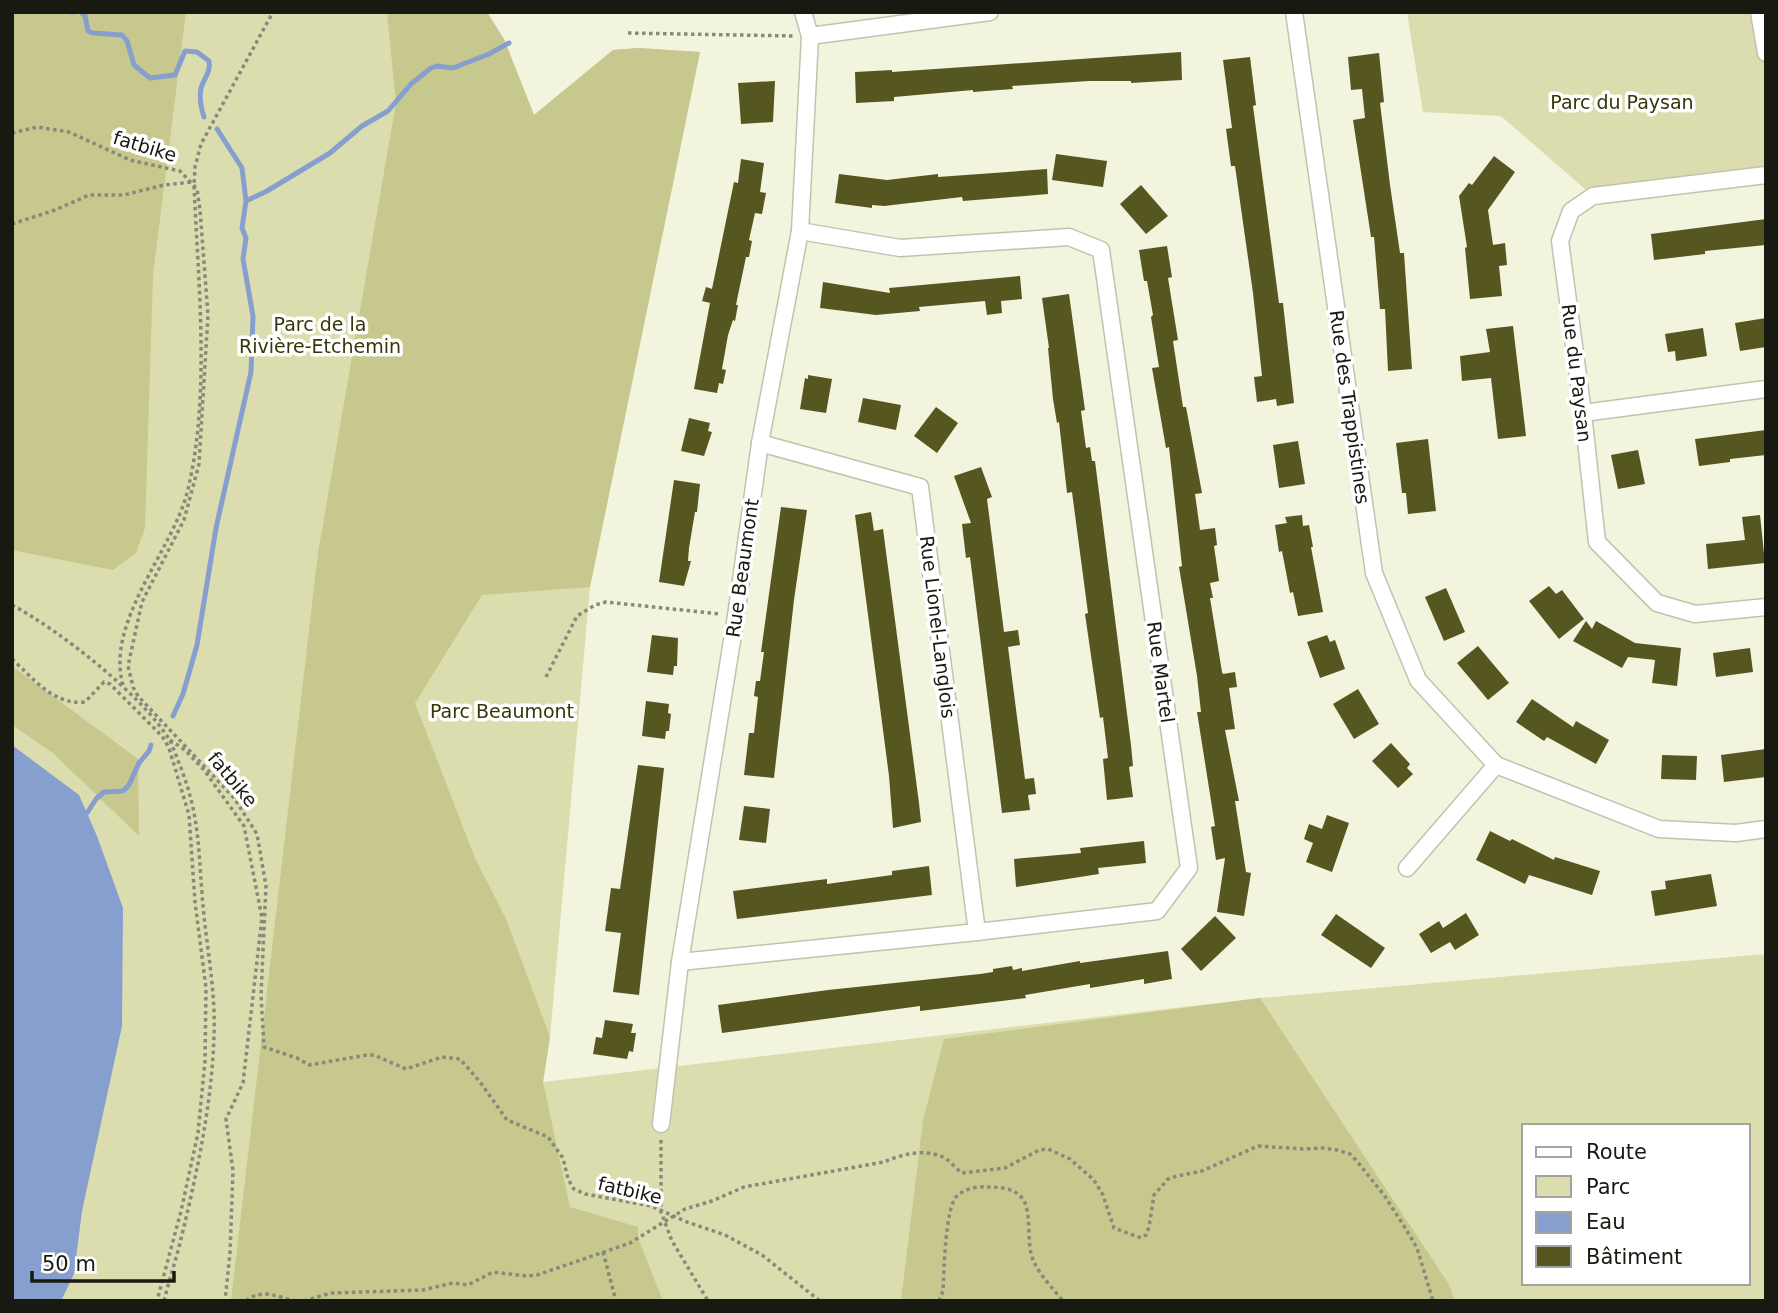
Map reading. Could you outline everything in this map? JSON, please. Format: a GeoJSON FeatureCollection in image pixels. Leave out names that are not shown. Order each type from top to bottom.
{"type":"FeatureCollection","features":[{"type":"Feature","properties":{"kind":"street","name":"Rue Beaumont"},"geometry":{"type":"LineString","coordinates":[[661,1124],[680,962],[736,616],[760,443],[800,231],[810,36],[803,12]]}},
{"type":"Feature","properties":{"kind":"street"},"geometry":{"type":"LineString","coordinates":[[810,36],[990,12]]}},
{"type":"Feature","properties":{"kind":"street","name":"Rue des Trappistines"},"geometry":{"type":"LineString","coordinates":[[1294,12],[1374,573],[1418,680],[1496,765],[1659,829],[1736,833],[1766,829]]}},
{"type":"Feature","properties":{"kind":"street"},"geometry":{"type":"LineString","coordinates":[[1759,12],[1766,52]]}},
{"type":"Feature","properties":{"kind":"street","name":"Rue du Paysan"},"geometry":{"type":"LineString","coordinates":[[1766,175],[1593,196],[1571,211],[1560,241],[1597,542],[1657,603],[1695,614],[1766,607]]}},
{"type":"Feature","properties":{"kind":"street","name":"Rue Martel"},"geometry":{"type":"LineString","coordinates":[[680,962],[1157,911],[1189,868],[1101,250],[1069,237],[900,248],[800,231]]}},
{"type":"Feature","properties":{"kind":"street"},"geometry":{"type":"LineString","coordinates":[[1583,413],[1766,389]]}},
{"type":"Feature","properties":{"kind":"street","name":"Rue Lionel-Langlois"},"geometry":{"type":"LineString","coordinates":[[760,443],[920,487],[977,932]]}},
{"type":"Feature","properties":{"kind":"street"},"geometry":{"type":"LineString","coordinates":[[1407,868],[1496,765]]}},
{"type":"Feature","properties":{"kind":"path"},"geometry":{"type":"LineString","coordinates":[[123,687],[119,672],[122,641],[143,585],[182,510],[195,450],[200,333],[193,183],[201,144],[273,12]]}},
{"type":"Feature","properties":{"kind":"path"},"geometry":{"type":"LineString","coordinates":[[628,33],[810,36]]}},
{"type":"Feature","properties":{"kind":"path","name":"fatbike"},"geometry":{"type":"LineString","coordinates":[[12,133],[37,127],[57,129],[130,160],[180,171],[197,189],[208,316],[199,464],[184,520],[142,602],[128,666],[138,696],[233,798],[257,834],[266,886],[261,995],[263,1045],[309,1065],[374,1055],[406,1069],[442,1057],[460,1059],[507,1120],[548,1137],[563,1158],[568,1179],[574,1189],[584,1194],[642,1204],[725,1235],[762,1255],[820,1301]]}},
{"type":"Feature","properties":{"kind":"path"},"geometry":{"type":"LineString","coordinates":[[12,224],[89,195],[124,195],[164,185],[193,183]]}},
{"type":"Feature","properties":{"kind":"path"},"geometry":{"type":"LineString","coordinates":[[546,677],[577,616],[595,605],[606,602],[736,616]]}},
{"type":"Feature","properties":{"kind":"path"},"geometry":{"type":"LineString","coordinates":[[12,605],[67,641],[123,687],[169,740],[185,750],[204,770],[244,826],[262,918],[243,1083],[226,1119],[233,1171],[225,1301]]}},
{"type":"Feature","properties":{"kind":"path"},"geometry":{"type":"LineString","coordinates":[[12,659],[40,687],[57,699],[85,702],[104,682],[110,684],[162,736],[169,748],[187,806],[206,988],[206,1045],[198,1133],[157,1301]]}},
{"type":"Feature","properties":{"kind":"path"},"geometry":{"type":"LineString","coordinates":[[164,1301],[199,1156],[207,1108],[214,1033],[197,818],[169,740]]}},
{"type":"Feature","properties":{"kind":"path"},"geometry":{"type":"LineString","coordinates":[[661,1124],[661,1210],[664,1222],[680,1257],[708,1301]]}},
{"type":"Feature","properties":{"kind":"path"},"geometry":{"type":"LineString","coordinates":[[304,1301],[331,1293],[423,1290],[453,1283],[468,1284],[493,1272],[537,1275],[630,1243],[685,1209],[744,1187],[884,1162],[898,1156],[919,1153],[934,1154],[946,1159],[962,1173],[967,1173],[1005,1168],[1044,1148],[1070,1159],[1090,1175],[1103,1195],[1114,1228],[1141,1238],[1147,1233],[1154,1195],[1168,1180],[1177,1175],[1202,1171],[1252,1147],[1323,1147],[1350,1154],[1384,1195],[1417,1248],[1433,1301]]}},
{"type":"Feature","properties":{"kind":"path"},"geometry":{"type":"LineString","coordinates":[[939,1301],[943,1291],[948,1216],[952,1203],[957,1196],[980,1186],[1008,1189],[1024,1200],[1027,1209],[1028,1242],[1033,1261],[1063,1301]]}},
{"type":"Feature","properties":{"kind":"path"},"geometry":{"type":"LineString","coordinates":[[603,1252],[616,1301]]}},
{"type":"Feature","properties":{"kind":"path"},"geometry":{"type":"LineString","coordinates":[[246,1301],[253,1295],[269,1293],[297,1301]]}},
{"type":"Feature","properties":{"kind":"green space","name":"Parc de la Rivière-Etchemin"},"geometry":{"type":"Polygon","coordinates":[[[12,12],[487,12],[504,39],[534,115],[613,50],[638,48],[700,52],[590,587],[550,1037],[543,1082],[1260,998],[1766,954],[1766,1301],[12,1301],[12,12]]]}},
{"type":"Feature","properties":{"kind":"green space"},"geometry":{"type":"Polygon","coordinates":[[[12,12],[186,12],[153,275],[145,528],[136,553],[113,570],[12,550],[12,12]]]}},
{"type":"Feature","properties":{"kind":"green space"},"geometry":{"type":"Polygon","coordinates":[[[387,12],[487,12],[504,39],[534,115],[613,50],[638,48],[700,52],[590,587],[482,595],[415,703],[475,858],[506,919],[550,1037],[543,1082],[570,1207],[638,1227],[638,1238],[663,1301],[231,1301],[318,553],[396,103],[387,12]]]}},
{"type":"Feature","properties":{"kind":"green space","name":"Parc du Paysan"},"geometry":{"type":"Polygon","coordinates":[[[1407,12],[1759,12],[1766,53],[1766,175],[1593,196],[1501,116],[1423,112],[1407,12]]]}},
{"type":"Feature","properties":{"kind":"green space"},"geometry":{"type":"Polygon","coordinates":[[[12,666],[138,759],[139,836],[53,753],[12,725],[12,666]]]}},
{"type":"Feature","properties":{"kind":"green space"},"geometry":{"type":"Polygon","coordinates":[[[1260,998],[1448,1283],[1455,1301],[901,1301],[923,1120],[944,1039],[1260,998]]]}},
{"type":"Feature","properties":{"kind":"water"},"geometry":{"type":"Polygon","coordinates":[[[12,745],[79,795],[123,908],[122,1026],[82,1211],[74,1274],[61,1301],[12,1301],[12,745]]]}},
{"type":"Feature","properties":{"kind":"building"},"geometry":{"type":"Polygon","coordinates":[[[1181,52],[1182,80],[1131,83],[1089,81],[1012,86],[1013,89],[894,97],[894,101],[856,103],[855,72],[892,72],[1181,52]]]}},
{"type":"Feature","properties":{"kind":"building"},"geometry":{"type":"Polygon","coordinates":[[[1379,53],[1384,102],[1380,103],[1400,253],[1404,253],[1412,369],[1388,371],[1385,309],[1380,309],[1374,237],[1371,237],[1353,120],[1365,118],[1362,89],[1351,90],[1348,57],[1379,53]]]}},
{"type":"Feature","properties":{"kind":"building"},"geometry":{"type":"Polygon","coordinates":[[[1250,57],[1256,105],[1253,106],[1279,303],[1283,303],[1294,403],[1277,406],[1276,399],[1257,402],[1254,377],[1262,376],[1253,293],[1235,166],[1231,166],[1226,129],[1232,128],[1223,60],[1250,57]]]}},
{"type":"Feature","properties":{"kind":"building"},"geometry":{"type":"Polygon","coordinates":[[[775,81],[773,122],[741,124],[738,83],[775,81]]]}},
{"type":"Feature","properties":{"kind":"building"},"geometry":{"type":"Polygon","coordinates":[[[1056,154],[1107,161],[1103,187],[1052,180],[1056,154]]]}},
{"type":"Feature","properties":{"kind":"building"},"geometry":{"type":"Polygon","coordinates":[[[1494,156],[1515,172],[1488,210],[1493,245],[1505,243],[1507,265],[1499,266],[1502,296],[1470,299],[1467,247],[1459,196],[1469,183],[1472,185],[1494,156]]]}},
{"type":"Feature","properties":{"kind":"building"},"geometry":{"type":"Polygon","coordinates":[[[741,159],[764,163],[760,192],[766,193],[762,214],[755,213],[749,240],[752,241],[749,257],[746,257],[735,321],[733,320],[728,335],[722,369],[726,370],[723,384],[719,383],[717,393],[694,389],[710,303],[702,301],[706,287],[712,289],[734,182],[738,183],[741,159]]]}},
{"type":"Feature","properties":{"kind":"building"},"geometry":{"type":"Polygon","coordinates":[[[1047,169],[1048,194],[963,201],[962,197],[872,205],[872,208],[835,203],[839,174],[887,180],[938,174],[938,177],[1047,169]]]}},
{"type":"Feature","properties":{"kind":"building"},"geometry":{"type":"Polygon","coordinates":[[[1141,185],[1168,216],[1146,234],[1120,204],[1141,185]]]}},
{"type":"Feature","properties":{"kind":"building"},"geometry":{"type":"Polygon","coordinates":[[[1766,219],[1766,245],[1705,251],[1705,254],[1654,260],[1651,234],[1766,219]]]}},
{"type":"Feature","properties":{"kind":"building"},"geometry":{"type":"Polygon","coordinates":[[[1167,246],[1172,277],[1168,278],[1178,340],[1173,341],[1183,407],[1186,407],[1202,493],[1195,494],[1200,530],[1215,528],[1217,545],[1214,546],[1219,581],[1210,583],[1213,598],[1210,598],[1222,672],[1235,672],[1237,687],[1229,688],[1235,729],[1225,730],[1239,801],[1235,801],[1246,872],[1251,873],[1244,916],[1217,912],[1225,858],[1216,860],[1211,827],[1215,826],[1197,712],[1201,712],[1197,676],[1179,567],[1182,566],[1169,447],[1166,448],[1152,368],[1159,367],[1151,317],[1153,315],[1139,250],[1167,246]]]}},
{"type":"Feature","properties":{"kind":"building"},"geometry":{"type":"Polygon","coordinates":[[[1020,276],[1022,299],[1001,301],[1002,313],[987,315],[985,301],[919,307],[920,311],[876,315],[820,308],[823,282],[890,293],[889,288],[1020,276]]]}},
{"type":"Feature","properties":{"kind":"building"},"geometry":{"type":"Polygon","coordinates":[[[1069,294],[1085,410],[1081,411],[1086,448],[1090,447],[1092,461],[1095,461],[1133,766],[1129,767],[1133,797],[1107,800],[1103,759],[1108,758],[1103,717],[1100,718],[1085,614],[1088,613],[1072,492],[1067,493],[1059,422],[1057,423],[1053,399],[1042,298],[1069,294]]]}},
{"type":"Feature","properties":{"kind":"building"},"geometry":{"type":"Polygon","coordinates":[[[1766,318],[1766,347],[1740,351],[1735,323],[1766,318]]]}},
{"type":"Feature","properties":{"kind":"building"},"geometry":{"type":"Polygon","coordinates":[[[1513,326],[1526,436],[1498,439],[1491,378],[1462,381],[1460,356],[1490,352],[1486,329],[1513,326]]]}},
{"type":"Feature","properties":{"kind":"building"},"geometry":{"type":"Polygon","coordinates":[[[1703,328],[1707,356],[1676,361],[1675,351],[1668,352],[1665,334],[1703,328]]]}},
{"type":"Feature","properties":{"kind":"building"},"geometry":{"type":"Polygon","coordinates":[[[808,375],[832,379],[826,413],[800,409],[805,378],[808,379],[808,375]]]}},
{"type":"Feature","properties":{"kind":"building"},"geometry":{"type":"Polygon","coordinates":[[[863,398],[901,405],[896,430],[858,422],[863,398]]]}},
{"type":"Feature","properties":{"kind":"building"},"geometry":{"type":"Polygon","coordinates":[[[936,407],[958,423],[937,453],[914,436],[936,407]]]}},
{"type":"Feature","properties":{"kind":"building"},"geometry":{"type":"Polygon","coordinates":[[[689,418],[710,423],[708,431],[712,432],[704,456],[681,451],[689,418]]]}},
{"type":"Feature","properties":{"kind":"building"},"geometry":{"type":"Polygon","coordinates":[[[1766,430],[1766,455],[1699,466],[1695,439],[1766,430]]]}},
{"type":"Feature","properties":{"kind":"building"},"geometry":{"type":"Polygon","coordinates":[[[1428,439],[1436,511],[1408,514],[1406,493],[1402,493],[1396,443],[1428,439]]]}},
{"type":"Feature","properties":{"kind":"building"},"geometry":{"type":"Polygon","coordinates":[[[1298,441],[1305,484],[1279,488],[1273,445],[1298,441]]]}},
{"type":"Feature","properties":{"kind":"building"},"geometry":{"type":"Polygon","coordinates":[[[1638,450],[1645,484],[1618,489],[1611,455],[1638,450]]]}},
{"type":"Feature","properties":{"kind":"building"},"geometry":{"type":"Polygon","coordinates":[[[981,467],[992,497],[987,499],[1004,632],[1018,630],[1020,645],[1008,647],[1025,779],[1034,778],[1036,794],[1028,795],[1030,810],[1002,813],[970,557],[966,558],[962,524],[971,523],[954,476],[981,467]]]}},
{"type":"Feature","properties":{"kind":"building"},"geometry":{"type":"Polygon","coordinates":[[[674,480],[700,484],[689,548],[688,561],[691,561],[684,586],[659,582],[674,480]]]}},
{"type":"Feature","properties":{"kind":"building"},"geometry":{"type":"Polygon","coordinates":[[[781,507],[807,510],[774,778],[744,775],[749,733],[754,733],[758,697],[754,696],[756,681],[760,681],[764,652],[761,652],[781,507]]]}},
{"type":"Feature","properties":{"kind":"building"},"geometry":{"type":"Polygon","coordinates":[[[871,512],[874,531],[883,529],[921,822],[893,828],[889,776],[855,515],[871,512]]]}},
{"type":"Feature","properties":{"kind":"building"},"geometry":{"type":"Polygon","coordinates":[[[1302,515],[1303,526],[1309,525],[1323,612],[1298,616],[1293,592],[1290,593],[1282,551],[1279,552],[1275,525],[1287,523],[1285,517],[1302,515]]]}},
{"type":"Feature","properties":{"kind":"building"},"geometry":{"type":"Polygon","coordinates":[[[1760,515],[1765,563],[1708,569],[1706,544],[1745,540],[1742,517],[1760,515]]]}},
{"type":"Feature","properties":{"kind":"building"},"geometry":{"type":"Polygon","coordinates":[[[1549,586],[1556,594],[1562,590],[1584,619],[1559,639],[1529,601],[1549,586]]]}},
{"type":"Feature","properties":{"kind":"building"},"geometry":{"type":"Polygon","coordinates":[[[1446,588],[1465,632],[1444,641],[1425,597],[1446,588]]]}},
{"type":"Feature","properties":{"kind":"building"},"geometry":{"type":"Polygon","coordinates":[[[1586,621],[1592,629],[1596,621],[1635,643],[1681,648],[1677,686],[1652,683],[1655,660],[1628,657],[1622,668],[1573,641],[1586,621]]]}},
{"type":"Feature","properties":{"kind":"building"},"geometry":{"type":"Polygon","coordinates":[[[652,635],[678,638],[677,666],[674,666],[673,675],[647,672],[652,635]]]}},
{"type":"Feature","properties":{"kind":"building"},"geometry":{"type":"Polygon","coordinates":[[[1327,635],[1330,642],[1335,640],[1345,669],[1320,678],[1307,642],[1327,635]]]}},
{"type":"Feature","properties":{"kind":"building"},"geometry":{"type":"Polygon","coordinates":[[[1478,646],[1509,683],[1488,700],[1457,663],[1478,646]]]}},
{"type":"Feature","properties":{"kind":"building"},"geometry":{"type":"Polygon","coordinates":[[[1750,648],[1753,672],[1716,677],[1713,653],[1750,648]]]}},
{"type":"Feature","properties":{"kind":"building"},"geometry":{"type":"Polygon","coordinates":[[[1358,689],[1379,724],[1354,739],[1333,704],[1358,689]]]}},
{"type":"Feature","properties":{"kind":"building"},"geometry":{"type":"Polygon","coordinates":[[[1532,699],[1573,727],[1576,721],[1609,740],[1596,764],[1547,737],[1544,741],[1516,722],[1532,699]]]}},
{"type":"Feature","properties":{"kind":"building"},"geometry":{"type":"Polygon","coordinates":[[[646,701],[669,704],[668,713],[671,714],[665,739],[642,736],[646,701]]]}},
{"type":"Feature","properties":{"kind":"building"},"geometry":{"type":"Polygon","coordinates":[[[1391,743],[1410,764],[1407,768],[1413,774],[1398,788],[1372,761],[1391,743]]]}},
{"type":"Feature","properties":{"kind":"building"},"geometry":{"type":"Polygon","coordinates":[[[1766,749],[1766,777],[1724,782],[1721,755],[1766,749]]]}},
{"type":"Feature","properties":{"kind":"building"},"geometry":{"type":"Polygon","coordinates":[[[1662,755],[1697,756],[1696,780],[1661,779],[1662,755]]]}},
{"type":"Feature","properties":{"kind":"building"},"geometry":{"type":"Polygon","coordinates":[[[638,765],[664,768],[639,995],[613,992],[621,933],[605,931],[611,888],[620,889],[638,765]]]}},
{"type":"Feature","properties":{"kind":"building"},"geometry":{"type":"Polygon","coordinates":[[[744,806],[770,809],[766,843],[739,840],[744,806]]]}},
{"type":"Feature","properties":{"kind":"building"},"geometry":{"type":"Polygon","coordinates":[[[1327,815],[1349,823],[1332,872],[1306,862],[1313,843],[1304,839],[1309,824],[1322,829],[1327,815]]]}},
{"type":"Feature","properties":{"kind":"building"},"geometry":{"type":"Polygon","coordinates":[[[1490,831],[1554,860],[1555,857],[1600,871],[1592,895],[1529,875],[1525,884],[1476,860],[1490,831]]]}},
{"type":"Feature","properties":{"kind":"building"},"geometry":{"type":"Polygon","coordinates":[[[1144,841],[1146,863],[1098,868],[1099,874],[1016,887],[1014,859],[1081,853],[1080,848],[1144,841]]]}},
{"type":"Feature","properties":{"kind":"building"},"geometry":{"type":"Polygon","coordinates":[[[929,866],[932,895],[737,919],[733,891],[827,879],[827,884],[892,875],[892,871],[929,866]]]}},
{"type":"Feature","properties":{"kind":"building"},"geometry":{"type":"Polygon","coordinates":[[[1711,874],[1717,906],[1655,916],[1651,891],[1666,889],[1665,881],[1711,874]]]}},
{"type":"Feature","properties":{"kind":"building"},"geometry":{"type":"Polygon","coordinates":[[[1466,913],[1479,935],[1455,950],[1450,942],[1431,953],[1419,934],[1439,921],[1443,928],[1466,913]]]}},
{"type":"Feature","properties":{"kind":"building"},"geometry":{"type":"Polygon","coordinates":[[[1336,914],[1385,948],[1371,968],[1321,935],[1336,914]]]}},
{"type":"Feature","properties":{"kind":"building"},"geometry":{"type":"Polygon","coordinates":[[[1215,916],[1236,938],[1201,971],[1181,949],[1215,916]]]}},
{"type":"Feature","properties":{"kind":"building"},"geometry":{"type":"Polygon","coordinates":[[[1168,951],[1172,979],[1144,984],[1144,979],[1090,988],[1090,984],[1025,995],[1026,998],[920,1011],[920,1006],[722,1033],[718,1005],[980,974],[1012,966],[1013,970],[1022,968],[1022,971],[1168,951]]]}},
{"type":"Feature","properties":{"kind":"building"},"geometry":{"type":"Polygon","coordinates":[[[605,1020],[633,1024],[631,1033],[636,1033],[633,1052],[629,1051],[627,1059],[593,1054],[596,1037],[602,1038],[605,1020]]]}},
{"type":"Feature","properties":{"kind":"waterway"},"geometry":{"type":"LineString","coordinates":[[81,12],[85,16],[88,31],[122,35],[127,41],[134,65],[150,78],[175,75],[185,51],[197,52],[209,61],[208,72],[200,92],[204,117]]}},
{"type":"Feature","properties":{"kind":"waterway"},"geometry":{"type":"LineString","coordinates":[[246,201],[330,153],[362,126],[388,111],[411,84],[431,68],[453,68],[509,43]]}},
{"type":"Feature","properties":{"kind":"waterway"},"geometry":{"type":"LineString","coordinates":[[173,716],[183,694],[197,645],[216,528],[251,372],[253,316],[243,259],[246,238],[242,228],[246,201],[242,168],[217,129]]}},
{"type":"Feature","properties":{"kind":"waterway"},"geometry":{"type":"LineString","coordinates":[[87,813],[104,792],[123,791],[129,785],[151,745]]}},
{"type":"Feature","properties":{"kind":"park label","name":"Parc Beaumont"},"geometry":{"type":"Point","coordinates":[502,711]}}]}
